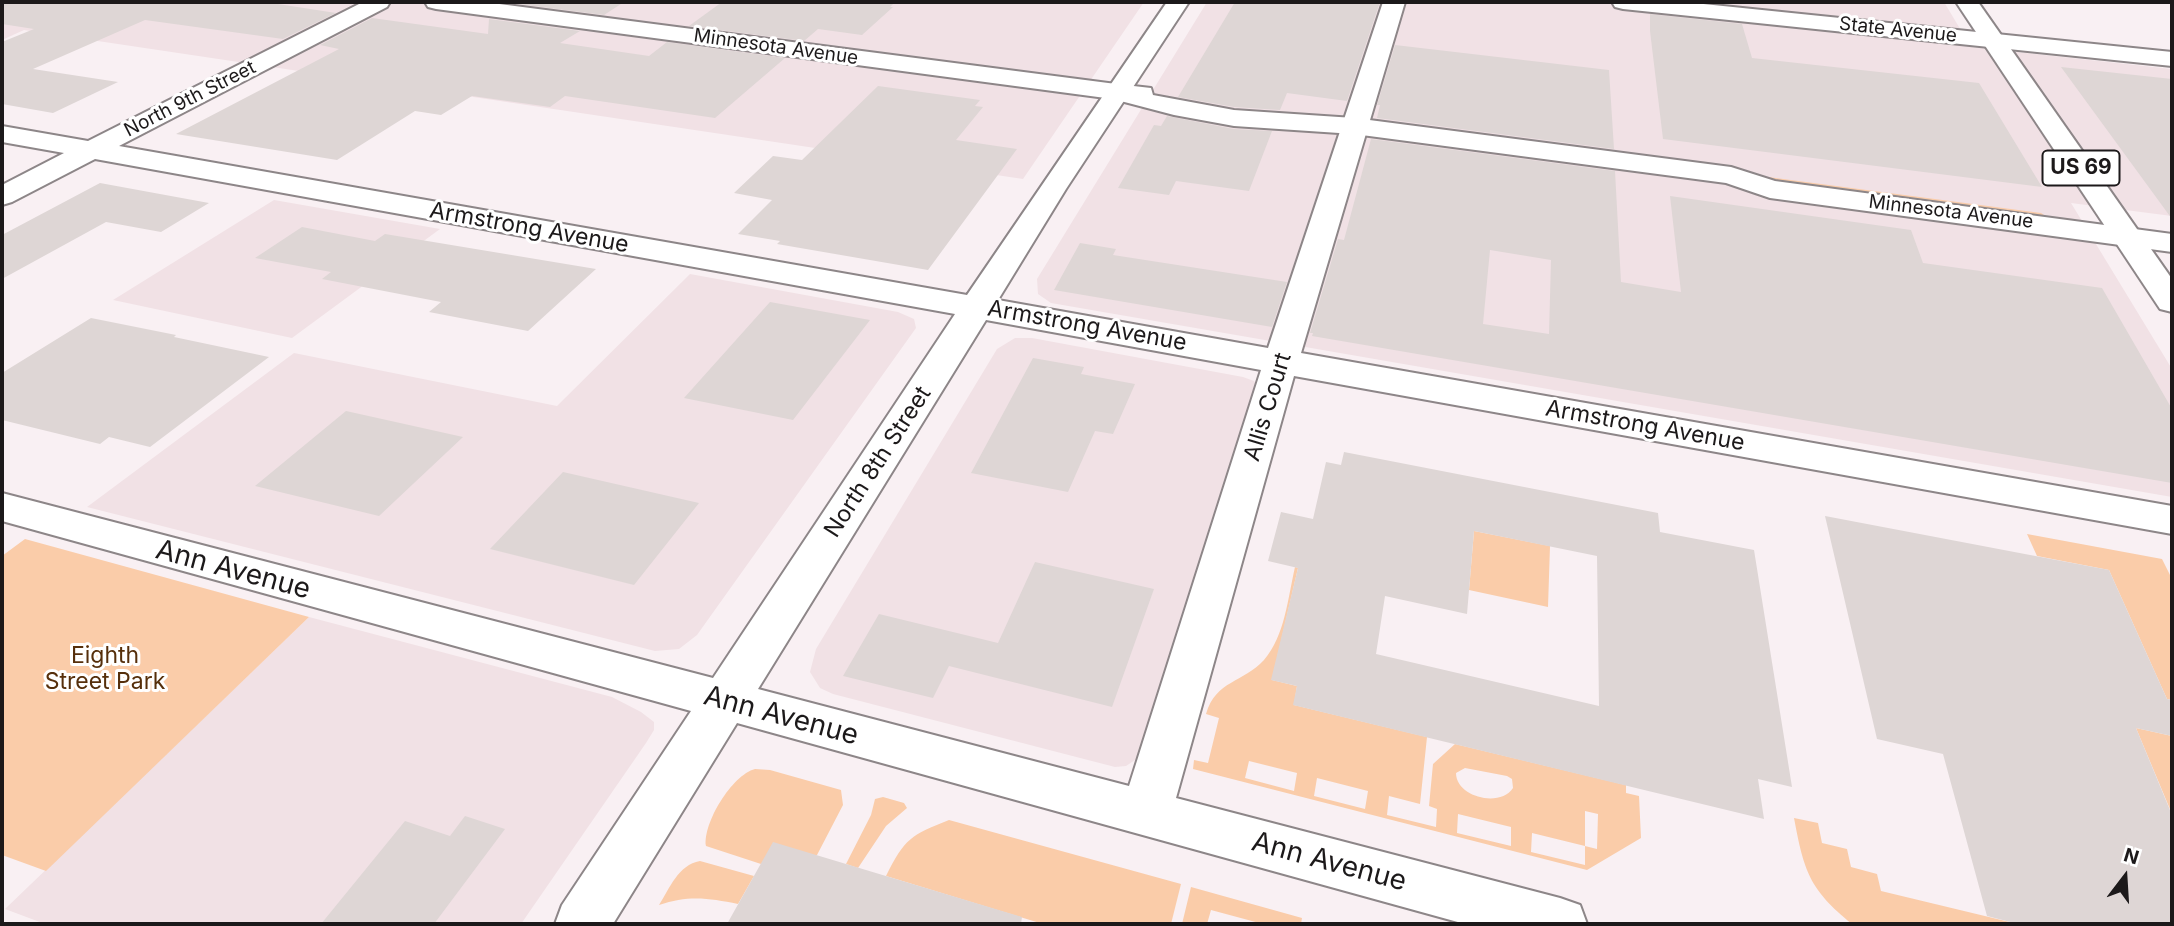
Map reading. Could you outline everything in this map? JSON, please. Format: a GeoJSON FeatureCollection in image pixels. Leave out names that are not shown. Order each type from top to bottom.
{"type":"FeatureCollection","features":[{"type":"Feature","properties":{"kind":"street","name":"North 9th Street"},"geometry":{"type":"LineString","coordinates":[[2,196],[379,2]]}},
{"type":"Feature","properties":{"kind":"street","name":"Minnesota Avenue"},"geometry":{"type":"LineString","coordinates":[[436,2],[1116,92],[1162,107],[1301,125],[1354,126],[1731,175],[1770,189],[2121,225],[2172,222]]}},
{"type":"Feature","properties":{"kind":"street","name":"North 8th Street"},"geometry":{"type":"LineString","coordinates":[[582,924],[1116,92],[1178,2]]}},
{"type":"Feature","properties":{"kind":"street","name":"Allis Court"},"geometry":{"type":"LineString","coordinates":[[1146,813],[1281,361],[1394,2]]}},
{"type":"Feature","properties":{"kind":"street","name":"State Avenue"},"geometry":{"type":"LineString","coordinates":[[1623,2],[2172,59]]}},
{"type":"Feature","properties":{"kind":"street","name":"US 69"},"geometry":{"type":"LineString","coordinates":[[1967,2],[2172,302]]}},
{"type":"Feature","properties":{"kind":"street","name":"Armstrong Avenue"},"geometry":{"type":"LineString","coordinates":[[2,134],[2172,520]]}},
{"type":"Feature","properties":{"kind":"street","name":"Minnesota Avenue"},"geometry":{"type":"LineString","coordinates":[[2121,225],[2172,243]]}},
{"type":"Feature","properties":{"kind":"street","name":"Ann Avenue"},"geometry":{"type":"LineString","coordinates":[[2,507],[1560,924]]}},
{"type":"Feature","properties":{"kind":"shaded area"},"geometry":{"type":"Polygon","coordinates":[[[2,2],[1144,2],[1023,179],[24,30],[2,40],[2,2]]]}},
{"type":"Feature","properties":{"kind":"shaded area"},"geometry":{"type":"Polygon","coordinates":[[[1207,2],[1944,2],[1971,47],[2172,69],[2172,216],[2071,203],[2172,369],[2172,497],[1051,303],[1038,294],[1037,279],[1207,2]]]}},
{"type":"Feature","properties":{"kind":"shaded area"},"geometry":{"type":"Polygon","coordinates":[[[274,200],[440,229],[292,338],[113,300],[274,200]]]}},
{"type":"Feature","properties":{"kind":"shaded area"},"geometry":{"type":"Polygon","coordinates":[[[690,274],[898,312],[914,319],[916,328],[697,635],[679,649],[655,651],[87,507],[294,353],[557,406],[690,274]]]}},
{"type":"Feature","properties":{"kind":"shaded area"},"geometry":{"type":"Polygon","coordinates":[[[1015,338],[1032,338],[1243,377],[1254,381],[1257,386],[1139,753],[1135,760],[1126,766],[1115,767],[833,694],[820,688],[810,672],[816,649],[997,349],[1015,338]]]}},
{"type":"Feature","properties":{"kind":"shaded area"},"geometry":{"type":"Polygon","coordinates":[[[309,617],[612,697],[654,722],[654,730],[646,743],[521,924],[45,924],[5,909],[309,617]]]}},
{"type":"Feature","properties":{"kind":"green space"},"geometry":{"type":"Polygon","coordinates":[[[1768,177],[2041,213],[2050,219],[1774,183],[1767,179],[1768,177]]]}},
{"type":"Feature","properties":{"kind":"green space"},"geometry":{"type":"Polygon","coordinates":[[[1474,531],[1550,546],[1548,607],[1469,590],[1474,531]]]}},
{"type":"Feature","properties":{"kind":"green space"},"geometry":{"type":"Polygon","coordinates":[[[2027,534],[2162,559],[2172,579],[2172,700],[2167,699],[2109,570],[2037,556],[2027,534]]]}},
{"type":"Feature","properties":{"kind":"green space","name":"Eighth Street Park"},"geometry":{"type":"Polygon","coordinates":[[[25,539],[309,617],[46,871],[2,855],[2,556],[25,539]]]}},
{"type":"Feature","properties":{"kind":"green space"},"geometry":{"type":"Polygon","coordinates":[[[1295,567],[1298,568],[1272,680],[1297,686],[1294,705],[1427,737],[1420,804],[1389,796],[1387,815],[1436,827],[1437,809],[1429,806],[1433,764],[1455,744],[1626,785],[1626,793],[1639,796],[1641,838],[1587,870],[1193,769],[1194,760],[1208,763],[1219,718],[1206,714],[1216,694],[1256,668],[1277,640],[1295,567]],[[1249,761],[1245,778],[1294,791],[1297,773],[1249,761]],[[1465,768],[1456,773],[1458,781],[1471,794],[1480,797],[1499,797],[1513,788],[1512,779],[1507,776],[1465,768]],[[1317,778],[1314,796],[1365,809],[1368,791],[1317,778]],[[1585,811],[1585,846],[1597,849],[1598,814],[1585,811]],[[1458,814],[1457,833],[1511,846],[1511,827],[1458,814]],[[1532,833],[1531,852],[1585,865],[1585,846],[1532,833]]]}},
{"type":"Feature","properties":{"kind":"green space"},"geometry":{"type":"Polygon","coordinates":[[[2136,728],[2172,736],[2172,814],[2136,728]]]}},
{"type":"Feature","properties":{"kind":"green space"},"geometry":{"type":"Polygon","coordinates":[[[755,769],[770,770],[841,790],[843,805],[817,855],[761,864],[706,846],[709,825],[721,801],[737,780],[755,769]]]}},
{"type":"Feature","properties":{"kind":"green space"},"geometry":{"type":"Polygon","coordinates":[[[883,797],[904,803],[907,808],[886,826],[858,868],[846,864],[871,815],[875,799],[883,797]]]}},
{"type":"Feature","properties":{"kind":"green space"},"geometry":{"type":"Polygon","coordinates":[[[1794,818],[1818,823],[1822,843],[1847,849],[1851,867],[1877,874],[1881,891],[2018,924],[1852,924],[1817,889],[1805,866],[1794,818]]]}},
{"type":"Feature","properties":{"kind":"green space"},"geometry":{"type":"Polygon","coordinates":[[[949,820],[1181,884],[1171,924],[1043,924],[886,876],[910,839],[949,820]]]}},
{"type":"Feature","properties":{"kind":"green space"},"geometry":{"type":"Polygon","coordinates":[[[700,861],[754,876],[738,904],[698,898],[659,905],[680,872],[692,863],[700,861]]]}},
{"type":"Feature","properties":{"kind":"green space"},"geometry":{"type":"Polygon","coordinates":[[[1191,887],[1302,918],[1301,924],[1263,924],[1211,910],[1207,924],[1182,924],[1191,887]]]}},
{"type":"Feature","properties":{"kind":"building"},"geometry":{"type":"Polygon","coordinates":[[[2,2],[265,2],[336,13],[283,39],[145,20],[33,69],[118,82],[53,113],[2,104],[2,42],[34,29],[2,24],[2,2]]]}},
{"type":"Feature","properties":{"kind":"building"},"geometry":{"type":"Polygon","coordinates":[[[502,2],[624,2],[604,15],[502,2]]]}},
{"type":"Feature","properties":{"kind":"building"},"geometry":{"type":"Polygon","coordinates":[[[722,2],[895,2],[890,7],[893,7],[862,35],[818,29],[804,41],[689,26],[722,2]]]}},
{"type":"Feature","properties":{"kind":"building"},"geometry":{"type":"Polygon","coordinates":[[[1235,2],[1380,2],[1347,101],[1287,93],[1280,110],[1234,107],[1178,97],[1235,2]]]}},
{"type":"Feature","properties":{"kind":"building"},"geometry":{"type":"Polygon","coordinates":[[[1650,14],[1742,24],[1752,58],[1979,83],[2042,187],[1663,139],[1650,14]]]}},
{"type":"Feature","properties":{"kind":"building"},"geometry":{"type":"Polygon","coordinates":[[[372,18],[488,34],[489,19],[580,31],[560,43],[649,56],[667,42],[785,58],[715,118],[565,96],[550,107],[472,96],[441,115],[415,111],[337,160],[176,134],[339,49],[320,45],[372,18]]]}},
{"type":"Feature","properties":{"kind":"building"},"geometry":{"type":"Polygon","coordinates":[[[1395,45],[1609,70],[1614,149],[1377,118],[1380,105],[1377,105],[1395,45]]]}},
{"type":"Feature","properties":{"kind":"building"},"geometry":{"type":"Polygon","coordinates":[[[2061,67],[2172,79],[2172,219],[2061,67]]]}},
{"type":"Feature","properties":{"kind":"building"},"geometry":{"type":"Polygon","coordinates":[[[878,86],[980,100],[975,106],[983,107],[956,140],[1017,149],[928,270],[777,244],[780,241],[738,234],[772,200],[734,193],[773,156],[802,160],[878,86]]]}},
{"type":"Feature","properties":{"kind":"building"},"geometry":{"type":"Polygon","coordinates":[[[1167,116],[1234,129],[1272,131],[1249,191],[1176,181],[1169,195],[1118,188],[1154,125],[1161,126],[1167,116]]]}},
{"type":"Feature","properties":{"kind":"building"},"geometry":{"type":"Polygon","coordinates":[[[1371,139],[1615,171],[1621,282],[1681,292],[1670,196],[1911,230],[1923,263],[2102,288],[2172,409],[2172,483],[1312,336],[1313,333],[1310,333],[1338,239],[1344,240],[1371,139]],[[1490,250],[1483,324],[1549,334],[1551,260],[1490,250]]]}},
{"type":"Feature","properties":{"kind":"building"},"geometry":{"type":"Polygon","coordinates":[[[100,183],[209,203],[161,232],[106,222],[2,279],[2,235],[100,183]]]}},
{"type":"Feature","properties":{"kind":"building"},"geometry":{"type":"Polygon","coordinates":[[[302,227],[375,241],[385,234],[596,269],[528,331],[429,312],[441,302],[322,279],[331,272],[255,258],[302,227]]]}},
{"type":"Feature","properties":{"kind":"building"},"geometry":{"type":"Polygon","coordinates":[[[1080,243],[1116,249],[1113,255],[1287,282],[1272,327],[1054,290],[1080,243]]]}},
{"type":"Feature","properties":{"kind":"building"},"geometry":{"type":"Polygon","coordinates":[[[770,302],[870,320],[793,420],[684,398],[770,302]]]}},
{"type":"Feature","properties":{"kind":"building"},"geometry":{"type":"Polygon","coordinates":[[[91,318],[269,357],[150,447],[109,437],[100,444],[2,420],[2,373],[91,318]]]}},
{"type":"Feature","properties":{"kind":"building"},"geometry":{"type":"Polygon","coordinates":[[[1033,358],[1084,367],[1081,374],[1135,384],[1113,434],[1095,431],[1068,492],[971,473],[1033,358]]]}},
{"type":"Feature","properties":{"kind":"building"},"geometry":{"type":"Polygon","coordinates":[[[346,411],[463,437],[379,516],[255,486],[346,411]]]}},
{"type":"Feature","properties":{"kind":"building"},"geometry":{"type":"Polygon","coordinates":[[[1344,452],[1658,513],[1660,532],[1754,550],[1792,787],[1758,779],[1764,819],[1293,705],[1297,686],[1271,680],[1298,568],[1268,561],[1281,512],[1313,519],[1326,462],[1341,465],[1344,452]],[[1474,531],[1467,614],[1385,596],[1376,654],[1599,706],[1597,556],[1474,531]]]}},
{"type":"Feature","properties":{"kind":"building"},"geometry":{"type":"Polygon","coordinates":[[[563,472],[699,503],[634,585],[490,549],[563,472]]]}},
{"type":"Feature","properties":{"kind":"building"},"geometry":{"type":"Polygon","coordinates":[[[1825,516],[2109,570],[2167,699],[2172,700],[2172,736],[2136,728],[2172,815],[2172,924],[2018,924],[1987,916],[1943,754],[1877,739],[1825,516]]]}},
{"type":"Feature","properties":{"kind":"building"},"geometry":{"type":"Polygon","coordinates":[[[1035,562],[1154,589],[1112,707],[949,666],[933,698],[843,676],[879,614],[998,643],[1035,562]]]}},
{"type":"Feature","properties":{"kind":"building"},"geometry":{"type":"Polygon","coordinates":[[[465,816],[505,829],[434,924],[321,924],[405,821],[450,836],[465,816]]]}},
{"type":"Feature","properties":{"kind":"building"},"geometry":{"type":"Polygon","coordinates":[[[773,842],[1022,917],[1021,924],[727,924],[773,842]]]}}]}
